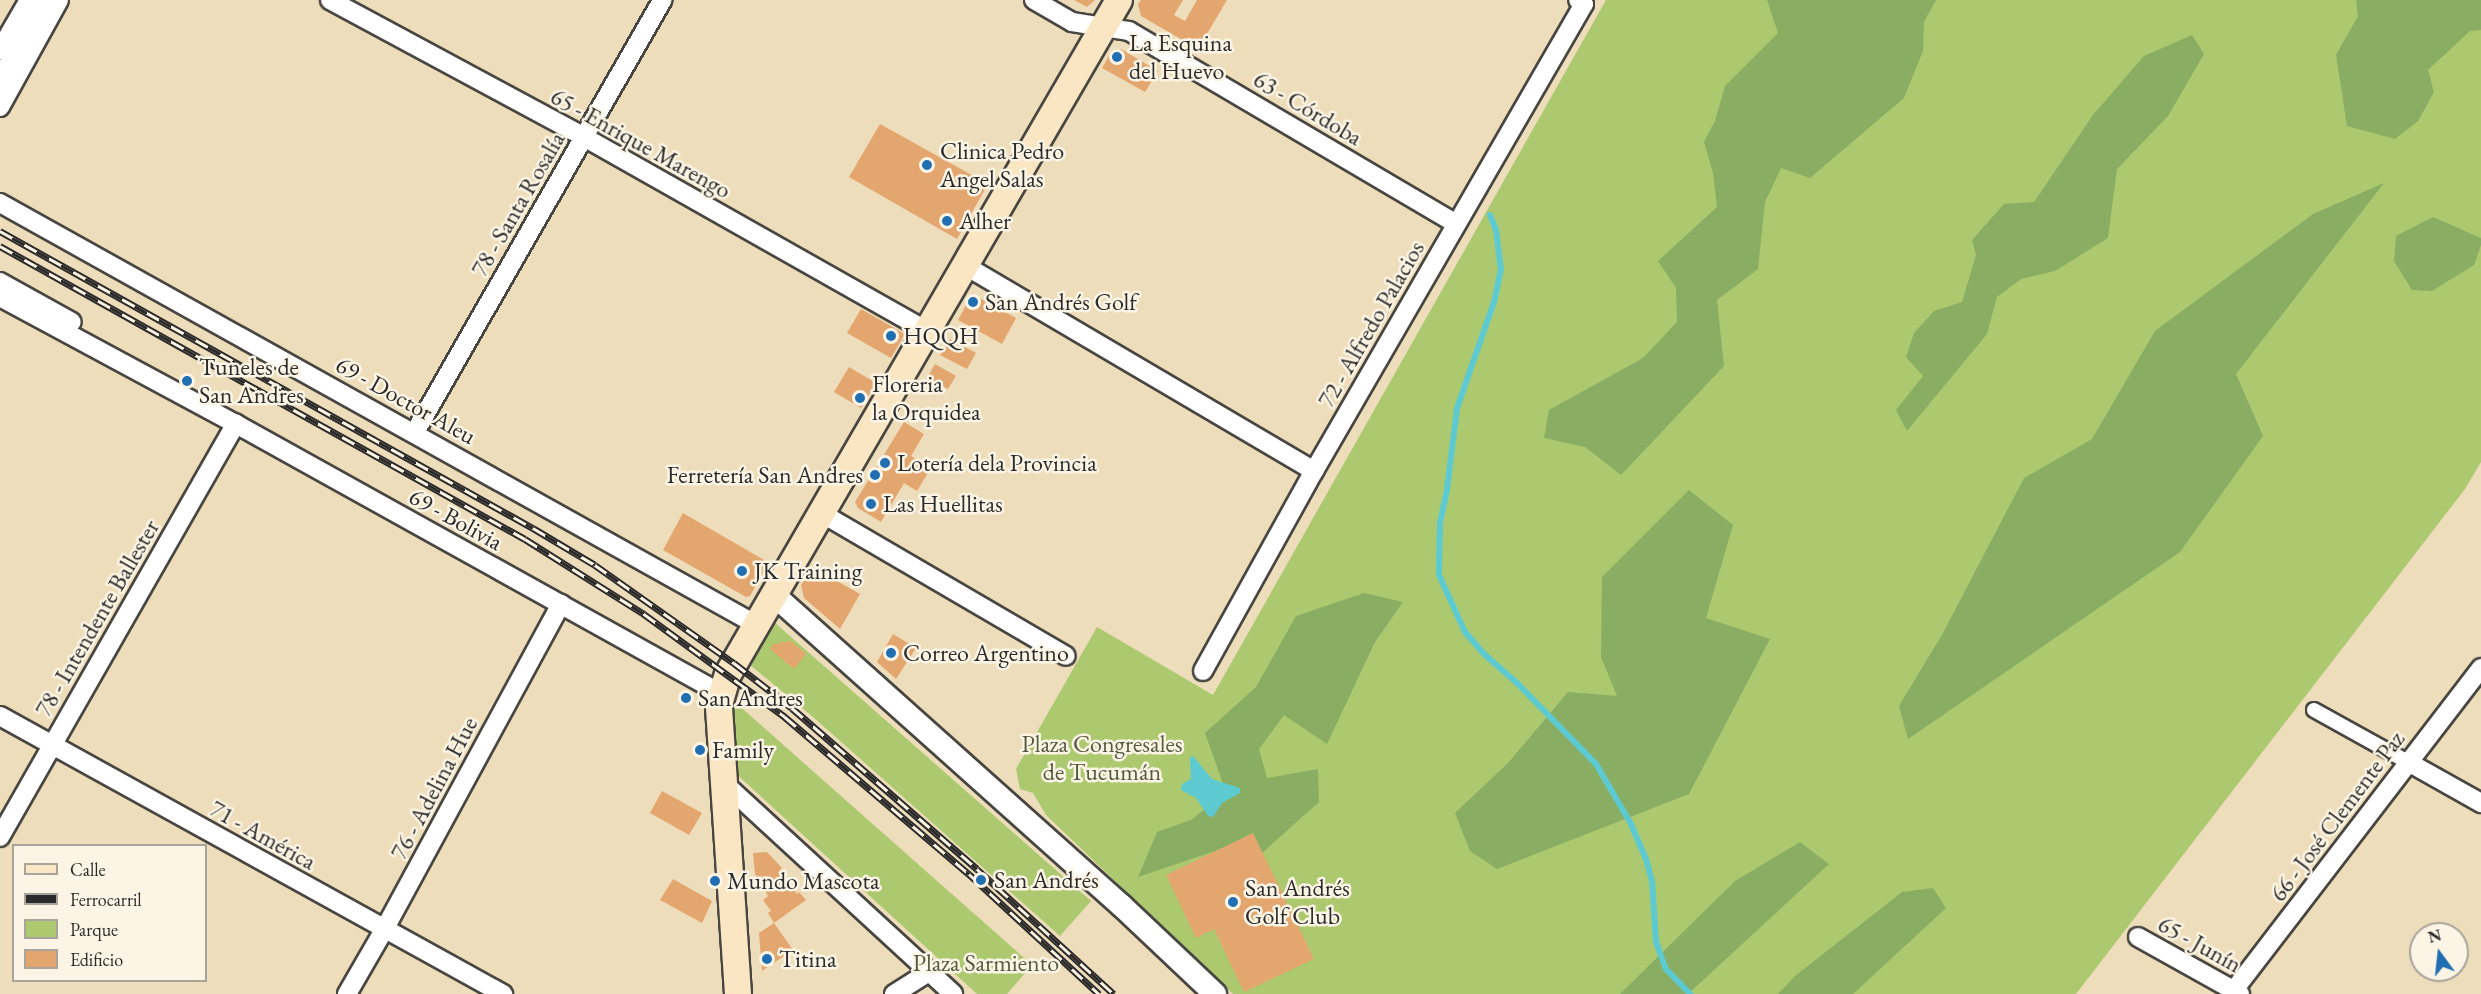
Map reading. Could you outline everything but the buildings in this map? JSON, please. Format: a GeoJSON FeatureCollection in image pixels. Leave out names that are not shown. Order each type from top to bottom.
{"type":"FeatureCollection","features":[{"type":"Feature","properties":{"kind":"main road"},"geometry":{"type":"LineString","coordinates":[[738,994],[720,693],[728,674],[823,514],[1119,0]]}},
{"type":"Feature","properties":{"kind":"street"},"geometry":{"type":"LineString","coordinates":[[0,50],[28,0]]}},
{"type":"Feature","properties":{"kind":"street"},"geometry":{"type":"LineString","coordinates":[[0,79],[44,0]]}},
{"type":"Feature","properties":{"kind":"street"},"geometry":{"type":"LineString","coordinates":[[0,107],[59,0]]}},
{"type":"Feature","properties":{"kind":"street","name":"65 - Enrique Marengo"},"geometry":{"type":"LineString","coordinates":[[330,0],[584,137],[928,332]]}},
{"type":"Feature","properties":{"kind":"street","name":"78 - Santa Rosalía"},"geometry":{"type":"LineString","coordinates":[[415,432],[662,0]]}},
{"type":"Feature","properties":{"kind":"street","name":"63 - Córdoba"},"geometry":{"type":"LineString","coordinates":[[1034,0],[1072,22],[1129,31],[1456,224]]}},
{"type":"Feature","properties":{"kind":"street","name":"72 - Alfredo Palacios"},"geometry":{"type":"LineString","coordinates":[[1203,671],[1581,2]]}},
{"type":"Feature","properties":{"kind":"street","name":"69 - Doctor Aleu"},"geometry":{"type":"LineString","coordinates":[[0,203],[415,432],[757,625]]}},
{"type":"Feature","properties":{"kind":"street"},"geometry":{"type":"LineString","coordinates":[[966,266],[1314,471]]}},
{"type":"Feature","properties":{"kind":"street","name":"69 - Bolivia"},"geometry":{"type":"LineString","coordinates":[[0,282],[123,349],[140,360],[168,387]]}},
{"type":"Feature","properties":{"kind":"street","name":"69 - Bolivia"},"geometry":{"type":"LineString","coordinates":[[0,297],[236,424],[720,693]]}},
{"type":"Feature","properties":{"kind":"street","name":"78 - Intendente Ballester"},"geometry":{"type":"LineString","coordinates":[[0,837],[236,424]]}},
{"type":"Feature","properties":{"kind":"street"},"geometry":{"type":"LineString","coordinates":[[823,514],[1066,656]]}},
{"type":"Feature","properties":{"kind":"street"},"geometry":{"type":"LineString","coordinates":[[774,595],[1122,906],[1215,994]]}},
{"type":"Feature","properties":{"kind":"street","name":"76 - Adelina Hue"},"geometry":{"type":"LineString","coordinates":[[347,994],[561,604]]}},
{"type":"Feature","properties":{"kind":"street","name":"66 - José Clemente Paz"},"geometry":{"type":"LineString","coordinates":[[2235,993],[2481,668]]}},
{"type":"Feature","properties":{"kind":"street"},"geometry":{"type":"LineString","coordinates":[[2314,710],[2481,803]]}},
{"type":"Feature","properties":{"kind":"street","name":"71 - América"},"geometry":{"type":"LineString","coordinates":[[0,716],[503,994]]}},
{"type":"Feature","properties":{"kind":"street"},"geometry":{"type":"LineString","coordinates":[[725,784],[953,994]]}},
{"type":"Feature","properties":{"kind":"street","name":"65 - Junín"},"geometry":{"type":"LineString","coordinates":[[2138,937],[2235,993]]}},
{"type":"Feature","properties":{"kind":"street"},"geometry":{"type":"LineString","coordinates":[[894,994],[929,972]]}},
{"type":"Feature","properties":{"kind":"green space","name":"Plaza Congresales de Tucumán"},"geometry":{"type":"Polygon","coordinates":[[[1606,0],[2481,0],[2481,462],[2465,489],[2076,994],[1233,994],[1046,815],[1033,793],[1020,789],[1016,769],[1097,627],[1213,695],[1606,0]]]}},
{"type":"Feature","properties":{"kind":"green space"},"geometry":{"type":"Polygon","coordinates":[[[1767,0],[1936,0],[1924,22],[1923,51],[1904,98],[1810,178],[1781,168],[1765,202],[1758,269],[1717,300],[1724,366],[1621,475],[1585,447],[1544,438],[1549,410],[1643,358],[1677,322],[1676,288],[1658,261],[1717,207],[1713,173],[1704,142],[1715,121],[1725,86],[1778,33],[1767,0]]]}},
{"type":"Feature","properties":{"kind":"green space"},"geometry":{"type":"Polygon","coordinates":[[[2356,0],[2481,0],[2481,30],[2470,31],[2428,70],[2434,92],[2418,121],[2395,139],[2347,126],[2336,55],[2358,16],[2356,0]]]}},
{"type":"Feature","properties":{"kind":"green space"},"geometry":{"type":"Polygon","coordinates":[[[2192,35],[2204,54],[2168,116],[2117,169],[2108,238],[2055,271],[2021,279],[1997,297],[1987,334],[1907,431],[1896,410],[1923,376],[1906,357],[1914,333],[1934,311],[1962,302],[1976,255],[1972,240],[2004,204],[2034,202],[2093,115],[2144,56],[2192,35]]]}},
{"type":"Feature","properties":{"kind":"green space"},"geometry":{"type":"Polygon","coordinates":[[[2384,183],[2236,374],[2263,436],[2180,552],[1908,739],[1899,706],[1943,633],[2024,478],[2092,439],[2155,331],[2313,214],[2384,183]]]}},
{"type":"Feature","properties":{"kind":"green space"},"geometry":{"type":"Polygon","coordinates":[[[2433,217],[2481,238],[2481,245],[2474,265],[2432,291],[2412,290],[2394,261],[2396,236],[2433,217]]]}},
{"type":"Feature","properties":{"kind":"green space"},"geometry":{"type":"Polygon","coordinates":[[[1689,490],[1733,525],[1706,618],[1770,639],[1689,794],[1497,869],[1470,851],[1455,813],[1508,763],[1568,692],[1617,696],[1601,657],[1602,577],[1689,490]]]}},
{"type":"Feature","properties":{"kind":"green space"},"geometry":{"type":"Polygon","coordinates":[[[1364,593],[1403,602],[1375,642],[1327,744],[1284,715],[1259,749],[1267,778],[1318,769],[1319,802],[1262,853],[1253,833],[1218,850],[1138,877],[1157,832],[1191,820],[1226,792],[1205,733],[1256,687],[1296,616],[1364,593]]]}},
{"type":"Feature","properties":{"kind":"green space"},"geometry":{"type":"Polygon","coordinates":[[[774,622],[1091,901],[1060,936],[813,717],[749,664],[774,622]]]}},
{"type":"Feature","properties":{"kind":"green space","name":"Plaza Sarmiento"},"geometry":{"type":"Polygon","coordinates":[[[728,696],[1032,965],[1007,994],[977,994],[733,771],[728,696]]]}},
{"type":"Feature","properties":{"kind":"green space"},"geometry":{"type":"Polygon","coordinates":[[[1800,842],[1829,864],[1688,994],[1620,994],[1735,881],[1800,842]]]}},
{"type":"Feature","properties":{"kind":"green space"},"geometry":{"type":"Polygon","coordinates":[[[1933,888],[1946,908],[1853,994],[1778,994],[1795,976],[1902,892],[1933,888]]]}},
{"type":"Feature","properties":{"kind":"water"},"geometry":{"type":"Polygon","coordinates":[[[1193,756],[1212,779],[1240,788],[1240,793],[1222,803],[1213,817],[1208,816],[1196,798],[1181,790],[1182,784],[1191,779],[1190,757],[1193,756]]]}},
{"type":"Feature","properties":{"kind":"waterway"},"geometry":{"type":"LineString","coordinates":[[1490,215],[1496,230],[1501,269],[1494,302],[1457,408],[1447,490],[1440,522],[1439,575],[1465,632],[1484,654],[1517,683],[1596,764],[1631,824],[1646,859],[1652,881],[1656,942],[1666,969],[1690,994]]}},
{"type":"Feature","properties":{"kind":"railway"},"geometry":{"type":"LineString","coordinates":[[0,231],[533,528],[595,565],[734,663],[792,708],[977,869],[1114,994]]}},
{"type":"Feature","properties":{"kind":"railway"},"geometry":{"type":"LineString","coordinates":[[0,246],[525,539],[644,614],[785,717],[969,874],[1099,994]]}},
{"type":"Feature","properties":{"kind":"place","name":"La Esquina del Huevo"},"geometry":{"type":"Point","coordinates":[1117,57]}},
{"type":"Feature","properties":{"kind":"place","name":"Clinica Pedro Angel Salas"},"geometry":{"type":"Point","coordinates":[927,165]}},
{"type":"Feature","properties":{"kind":"place","name":"Alher"},"geometry":{"type":"Point","coordinates":[947,221]}},
{"type":"Feature","properties":{"kind":"place","name":"San Andrés Golf"},"geometry":{"type":"Point","coordinates":[973,302]}},
{"type":"Feature","properties":{"kind":"place","name":"HQQH"},"geometry":{"type":"Point","coordinates":[891,336]}},
{"type":"Feature","properties":{"kind":"place","name":"Tuneles de San Andres"},"geometry":{"type":"Point","coordinates":[187,381]}},
{"type":"Feature","properties":{"kind":"place","name":"Floreria la Orquidea"},"geometry":{"type":"Point","coordinates":[860,398]}},
{"type":"Feature","properties":{"kind":"place","name":"Lotería dela Provincia"},"geometry":{"type":"Point","coordinates":[885,463]}},
{"type":"Feature","properties":{"kind":"place","name":"Ferretería San Andres"},"geometry":{"type":"Point","coordinates":[875,475]}},
{"type":"Feature","properties":{"kind":"place","name":"Las Huellitas"},"geometry":{"type":"Point","coordinates":[871,504]}},
{"type":"Feature","properties":{"kind":"place","name":"JK Training"},"geometry":{"type":"Point","coordinates":[742,571]}},
{"type":"Feature","properties":{"kind":"place","name":"Correo Argentino"},"geometry":{"type":"Point","coordinates":[891,653]}},
{"type":"Feature","properties":{"kind":"place","name":"San Andres"},"geometry":{"type":"Point","coordinates":[686,698]}},
{"type":"Feature","properties":{"kind":"place","name":"Family"},"geometry":{"type":"Point","coordinates":[700,750]}},
{"type":"Feature","properties":{"kind":"place","name":"San Andrés"},"geometry":{"type":"Point","coordinates":[981,880]}},
{"type":"Feature","properties":{"kind":"place","name":"Mundo Mascota"},"geometry":{"type":"Point","coordinates":[715,881]}},
{"type":"Feature","properties":{"kind":"place","name":"San Andrés Golf Club"},"geometry":{"type":"Point","coordinates":[1233,902]}},
{"type":"Feature","properties":{"kind":"place","name":"Titina"},"geometry":{"type":"Point","coordinates":[767,959]}}]}
